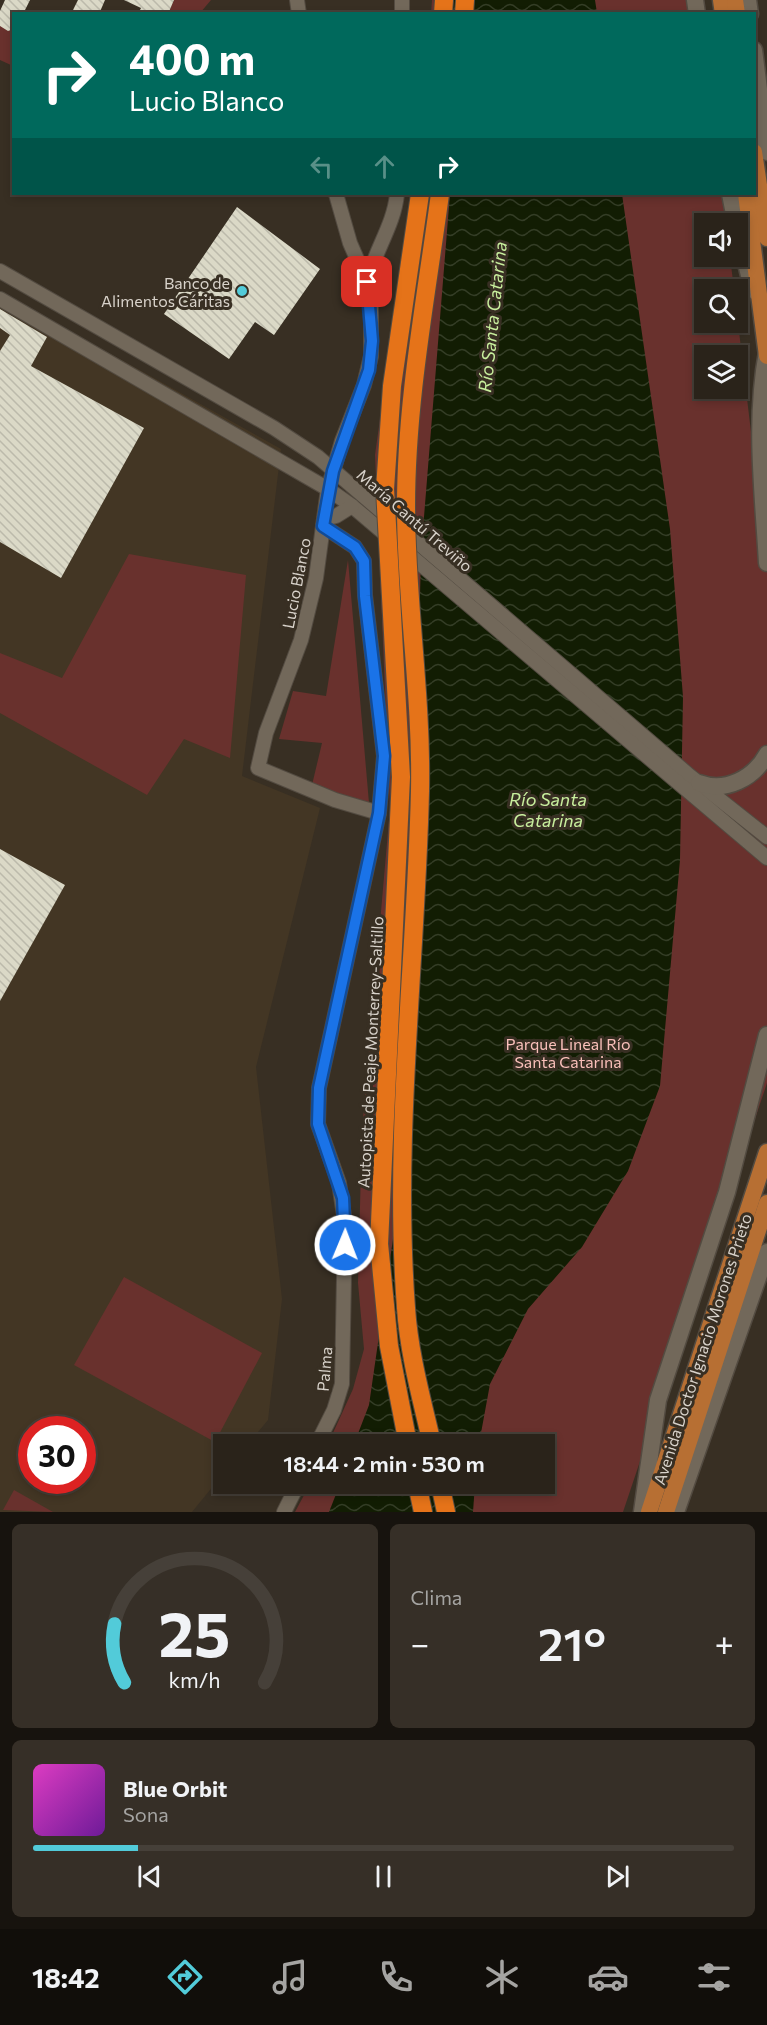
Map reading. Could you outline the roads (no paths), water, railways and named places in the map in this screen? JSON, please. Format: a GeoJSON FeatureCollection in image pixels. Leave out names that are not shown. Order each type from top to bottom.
{"type":"FeatureCollection","features":[{"type":"Feature","properties":{"kind":"highway","name":"Autopista de Peaje Monterrey-Saltillo"},"geometry":{"type":"LineString","coordinates":[[406,1434],[388,1346],[379,1244],[401,777],[385,489],[392,386],[420,195]]}},
{"type":"Feature","properties":{"kind":"highway"},"geometry":{"type":"LineString","coordinates":[[430,1434],[409,1338],[402,1235],[404,1115],[417,904],[420,780],[406,511],[412,392],[440,195]]}},
{"type":"Feature","properties":{"kind":"highway"},"geometry":{"type":"LineString","coordinates":[[419,1494],[423,1512]]}},
{"type":"Feature","properties":{"kind":"highway"},"geometry":{"type":"LineString","coordinates":[[442,1494],[446,1512]]}},
{"type":"Feature","properties":{"kind":"main road"},"geometry":{"type":"LineString","coordinates":[[756,165],[767,238]]}},
{"type":"Feature","properties":{"kind":"main road"},"geometry":{"type":"LineString","coordinates":[[746,195],[767,354]]}},
{"type":"Feature","properties":{"kind":"main road","name":"Avenida Doctor Ignacio Morones Prieto"},"geometry":{"type":"LineString","coordinates":[[666,1512],[670,1473],[767,1152]]}},
{"type":"Feature","properties":{"kind":"main road","name":"Avenida Doctor Ignacio Morones Prieto"},"geometry":{"type":"LineString","coordinates":[[649,1512],[670,1473],[767,1203]]}},
{"type":"Feature","properties":{"kind":"street"},"geometry":{"type":"LineString","coordinates":[[756,66],[767,152]]}},
{"type":"Feature","properties":{"kind":"street","name":"Lucio Blanco"},"geometry":{"type":"LineString","coordinates":[[336,195],[350,243],[367,282],[372,341],[369,370],[333,471],[328,489],[309,610],[292,669],[266,734],[258,768],[335,800],[379,813]]}},
{"type":"Feature","properties":{"kind":"street"},"geometry":{"type":"LineString","coordinates":[[367,282],[378,249],[395,216],[397,195]]}},
{"type":"Feature","properties":{"kind":"street"},"geometry":{"type":"LineString","coordinates":[[730,195],[734,213]]}},
{"type":"Feature","properties":{"kind":"street"},"geometry":{"type":"LineString","coordinates":[[747,267],[758,294]]}},
{"type":"Feature","properties":{"kind":"street","name":"María Cantú Treviño"},"geometry":{"type":"LineString","coordinates":[[0,271],[273,428],[318,457],[367,509],[695,786]]}},
{"type":"Feature","properties":{"kind":"street","name":"María Cantú Treviño"},"geometry":{"type":"LineString","coordinates":[[0,299],[328,489],[352,506],[367,509],[695,786]]}},
{"type":"Feature","properties":{"kind":"street"},"geometry":{"type":"LineString","coordinates":[[767,354],[761,379],[760,437],[767,563]]}},
{"type":"Feature","properties":{"kind":"street","name":"María Cantú Treviño"},"geometry":{"type":"LineString","coordinates":[[323,526],[352,506]]}},
{"type":"Feature","properties":{"kind":"street"},"geometry":{"type":"LineString","coordinates":[[323,526],[355,557],[365,596],[384,756],[379,813]]}},
{"type":"Feature","properties":{"kind":"street"},"geometry":{"type":"LineString","coordinates":[[695,786],[718,787],[737,782],[753,771],[767,754]]}},
{"type":"Feature","properties":{"kind":"street"},"geometry":{"type":"LineString","coordinates":[[695,786],[767,837]]}},
{"type":"Feature","properties":{"kind":"street"},"geometry":{"type":"LineString","coordinates":[[695,786],[767,858]]}},
{"type":"Feature","properties":{"kind":"street","name":"Palma"},"geometry":{"type":"LineString","coordinates":[[322,1434],[334,1410],[342,1384],[345,1209],[332,1159],[318,1124],[319,1088],[379,813]]}},
{"type":"Feature","properties":{"kind":"street"},"geometry":{"type":"LineString","coordinates":[[642,1512],[658,1400],[727,1192],[767,1035]]}},
{"type":"Feature","properties":{"kind":"street"},"geometry":{"type":"LineString","coordinates":[[757,1080],[767,1066]]}},
{"type":"Feature","properties":{"kind":"street","name":"Avenida Doctor Ignacio Morones Prieto"},"geometry":{"type":"LineString","coordinates":[[676,1512],[767,1252]]}},
{"type":"Feature","properties":{"kind":"street"},"geometry":{"type":"LineString","coordinates":[[284,1512],[293,1494]]}},
{"type":"Feature","properties":{"kind":"water"},"geometry":{"type":"Polygon","coordinates":[[[454,0],[595,0],[597,12],[451,12],[454,0]]]}},
{"type":"Feature","properties":{"kind":"water","name":"Río Santa Catarina"},"geometry":{"type":"Polygon","coordinates":[[[450,195],[622,195],[670,529],[683,697],[680,860],[660,1086],[628,1171],[582,1247],[528,1309],[490,1384],[481,1434],[358,1434],[369,1405],[407,1142],[421,554],[450,195]]]}},
{"type":"Feature","properties":{"kind":"water"},"geometry":{"type":"Polygon","coordinates":[[[336,1494],[474,1494],[473,1512],[329,1512],[336,1494]]]}},
{"type":"Feature","properties":{"kind":"place","name":"Banco de Alimentos Cáritas"},"geometry":{"type":"Point","coordinates":[242,291]}},
{"type":"Feature","properties":{"kind":"park label","name":"Parque Lineal Río Santa Catarina"},"geometry":{"type":"Point","coordinates":[568,1052]}}]}
